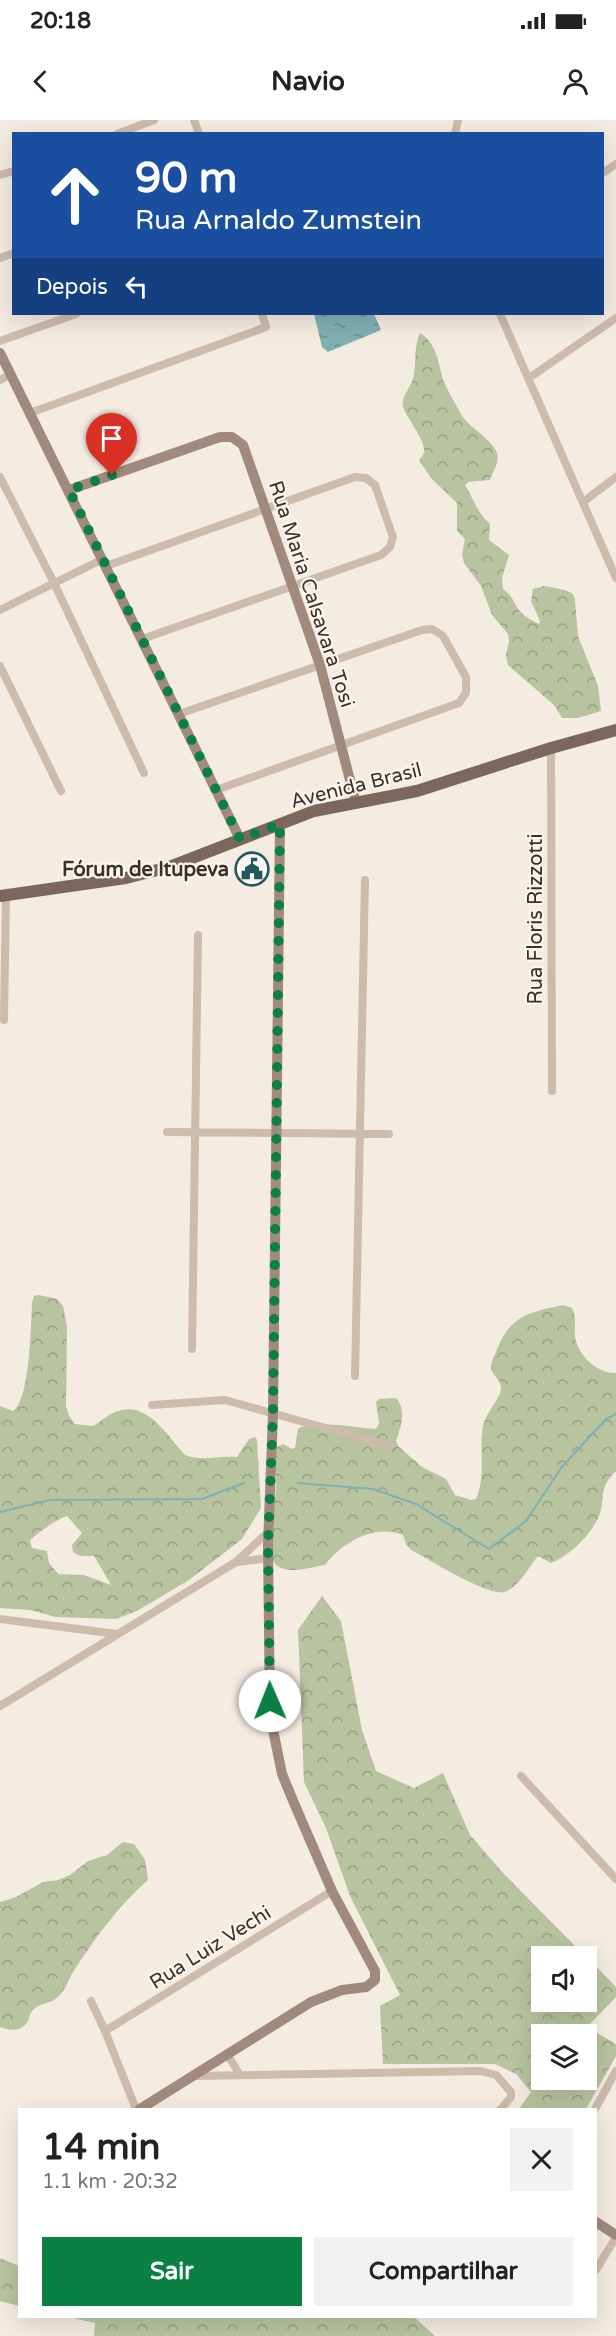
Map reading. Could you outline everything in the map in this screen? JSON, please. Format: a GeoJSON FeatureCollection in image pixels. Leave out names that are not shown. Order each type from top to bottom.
{"type":"FeatureCollection","features":[{"type":"Feature","properties":{"kind":"main road","name":"Avenida Brasil"},"geometry":{"type":"LineString","coordinates":[[3,895],[126,878],[169,867],[314,811],[417,791],[551,748],[616,730]]}},
{"type":"Feature","properties":{"kind":"street"},"geometry":{"type":"LineString","coordinates":[[122,132],[154,120]]}},
{"type":"Feature","properties":{"kind":"street"},"geometry":{"type":"LineString","coordinates":[[0,341],[73,315]]}},
{"type":"Feature","properties":{"kind":"street"},"geometry":{"type":"LineString","coordinates":[[30,413],[266,327],[262,315]]}},
{"type":"Feature","properties":{"kind":"street"},"geometry":{"type":"LineString","coordinates":[[500,315],[616,578]]}},
{"type":"Feature","properties":{"kind":"street"},"geometry":{"type":"LineString","coordinates":[[528,378],[616,318]]}},
{"type":"Feature","properties":{"kind":"street"},"geometry":{"type":"LineString","coordinates":[[0,353],[240,839]]}},
{"type":"Feature","properties":{"kind":"street"},"geometry":{"type":"LineString","coordinates":[[0,380],[11,374]]}},
{"type":"Feature","properties":{"kind":"street","name":"Rua Maria Calsavara Tosi"},"geometry":{"type":"LineString","coordinates":[[69,490],[220,437],[232,437],[243,445],[320,665],[356,803]]}},
{"type":"Feature","properties":{"kind":"street"},"geometry":{"type":"LineString","coordinates":[[0,477],[54,583],[144,774]]}},
{"type":"Feature","properties":{"kind":"street"},"geometry":{"type":"LineString","coordinates":[[0,610],[54,583],[104,562],[355,477],[366,478],[375,485],[393,537],[390,548],[381,555],[142,639]]}},
{"type":"Feature","properties":{"kind":"street"},"geometry":{"type":"LineString","coordinates":[[583,502],[616,477]]}},
{"type":"Feature","properties":{"kind":"street"},"geometry":{"type":"LineString","coordinates":[[179,714],[422,630],[432,629],[443,636],[466,678],[466,693],[459,703],[216,790]]}},
{"type":"Feature","properties":{"kind":"street"},"geometry":{"type":"LineString","coordinates":[[0,666],[62,791]]}},
{"type":"Feature","properties":{"kind":"street","name":"Rua Floris Rizzotti"},"geometry":{"type":"LineString","coordinates":[[551,748],[552,1091]]}},
{"type":"Feature","properties":{"kind":"street"},"geometry":{"type":"LineString","coordinates":[[140,2108],[311,2002],[342,1990],[366,1987],[375,1980],[375,1971],[332,1891],[282,1774],[270,1706],[268,1532],[273,1413],[280,824]]}},
{"type":"Feature","properties":{"kind":"street"},"geometry":{"type":"LineString","coordinates":[[356,1376],[365,880]]}},
{"type":"Feature","properties":{"kind":"street"},"geometry":{"type":"LineString","coordinates":[[3,895],[4,1020]]}},
{"type":"Feature","properties":{"kind":"street"},"geometry":{"type":"LineString","coordinates":[[192,1349],[198,935]]}},
{"type":"Feature","properties":{"kind":"street"},"geometry":{"type":"LineString","coordinates":[[167,1132],[389,1134]]}},
{"type":"Feature","properties":{"kind":"street"},"geometry":{"type":"LineString","coordinates":[[152,1405],[225,1400],[390,1446]]}},
{"type":"Feature","properties":{"kind":"street"},"geometry":{"type":"LineString","coordinates":[[0,1706],[236,1562],[268,1532]]}},
{"type":"Feature","properties":{"kind":"street"},"geometry":{"type":"LineString","coordinates":[[236,1562],[269,1558]]}},
{"type":"Feature","properties":{"kind":"street"},"geometry":{"type":"LineString","coordinates":[[0,1619],[117,1634]]}},
{"type":"Feature","properties":{"kind":"street"},"geometry":{"type":"LineString","coordinates":[[521,1776],[616,1879]]}},
{"type":"Feature","properties":{"kind":"street","name":"Rua Luiz Vechi"},"geometry":{"type":"LineString","coordinates":[[105,2031],[332,1891]]}},
{"type":"Feature","properties":{"kind":"street"},"geometry":{"type":"LineString","coordinates":[[91,2001],[138,2108]]}},
{"type":"Feature","properties":{"kind":"street"},"geometry":{"type":"LineString","coordinates":[[227,2054],[240,2075]]}},
{"type":"Feature","properties":{"kind":"street"},"geometry":{"type":"LineString","coordinates":[[191,2076],[481,2071],[496,2075],[511,2092],[511,2097],[502,2108]]}},
{"type":"Feature","properties":{"kind":"street"},"geometry":{"type":"LineString","coordinates":[[595,2108],[616,2071]]}},
{"type":"Feature","properties":{"kind":"street"},"geometry":{"type":"LineString","coordinates":[[597,2223],[616,2236],[597,2268]]}},
{"type":"Feature","properties":{"kind":"green space"},"geometry":{"type":"Polygon","coordinates":[[[420,333],[434,349],[444,382],[462,416],[490,443],[498,456],[490,480],[468,482],[465,485],[479,511],[490,524],[489,540],[509,555],[502,578],[503,589],[522,614],[539,624],[540,621],[531,601],[533,589],[544,586],[573,594],[578,636],[598,686],[601,711],[578,718],[562,718],[554,705],[508,665],[506,655],[508,634],[492,615],[481,586],[464,563],[462,555],[465,539],[457,531],[457,503],[433,480],[419,461],[424,448],[403,406],[404,396],[413,379],[420,333]]]}},
{"type":"Feature","properties":{"kind":"green space"},"geometry":{"type":"Polygon","coordinates":[[[34,1296],[57,1299],[63,1306],[67,1327],[66,1406],[75,1424],[93,1426],[113,1413],[125,1409],[135,1410],[154,1420],[185,1455],[197,1458],[237,1457],[249,1439],[255,1437],[257,1440],[261,1508],[242,1539],[189,1580],[137,1611],[116,1619],[56,1617],[30,1610],[0,1608],[0,1406],[13,1411],[19,1404],[23,1393],[29,1361],[34,1296]],[[67,1516],[47,1527],[30,1541],[32,1548],[47,1551],[49,1563],[58,1574],[84,1575],[111,1585],[94,1556],[80,1556],[73,1552],[72,1545],[82,1533],[67,1516]]]}},
{"type":"Feature","properties":{"kind":"green space"},"geometry":{"type":"Polygon","coordinates":[[[563,1305],[572,1308],[574,1312],[575,1337],[584,1357],[595,1367],[616,1373],[616,1471],[604,1489],[598,1518],[590,1532],[578,1545],[565,1556],[551,1563],[537,1557],[519,1582],[505,1592],[486,1589],[458,1576],[411,1550],[403,1535],[392,1532],[370,1533],[360,1537],[340,1549],[325,1565],[289,1570],[279,1567],[274,1562],[270,1543],[276,1490],[275,1452],[277,1447],[283,1444],[292,1449],[295,1448],[298,1429],[305,1426],[324,1424],[376,1429],[379,1423],[376,1402],[379,1399],[396,1398],[399,1403],[402,1419],[396,1441],[399,1447],[422,1467],[446,1479],[455,1495],[471,1500],[476,1499],[482,1472],[483,1426],[501,1389],[500,1382],[491,1368],[498,1347],[503,1336],[516,1321],[532,1313],[563,1305]]]}},
{"type":"Feature","properties":{"kind":"green space"},"geometry":{"type":"Polygon","coordinates":[[[322,1596],[341,1621],[362,1730],[376,1771],[414,1788],[443,1773],[470,1835],[504,1874],[575,1946],[531,1946],[531,2012],[597,2012],[597,1967],[616,1987],[616,1997],[590,2024],[531,2024],[531,2090],[597,2090],[587,2108],[520,2108],[531,2092],[516,2074],[495,2064],[383,2064],[380,2006],[400,1995],[350,1896],[326,1828],[304,1782],[298,1630],[322,1596]]]}},
{"type":"Feature","properties":{"kind":"green space"},"geometry":{"type":"Polygon","coordinates":[[[123,1842],[134,1844],[145,1860],[148,1880],[118,1911],[100,1934],[58,1997],[34,2009],[25,2025],[19,2029],[0,2027],[0,1902],[16,1897],[43,1882],[58,1880],[70,1875],[88,1861],[107,1855],[123,1842]]]}},
{"type":"Feature","properties":{"kind":"green space"},"geometry":{"type":"Polygon","coordinates":[[[597,2033],[616,2044],[616,2056],[597,2090],[597,2033]]]}},
{"type":"Feature","properties":{"kind":"green space"},"geometry":{"type":"Polygon","coordinates":[[[0,2258],[18,2266],[18,2306],[0,2301],[0,2258]]]}},
{"type":"Feature","properties":{"kind":"green space"},"geometry":{"type":"Polygon","coordinates":[[[73,2318],[415,2318],[435,2336],[94,2336],[95,2323],[73,2318]]]}},
{"type":"Feature","properties":{"kind":"water"},"geometry":{"type":"Polygon","coordinates":[[[314,315],[374,315],[381,330],[328,352],[322,347],[314,315]]]}},
{"type":"Feature","properties":{"kind":"waterway"},"geometry":{"type":"LineString","coordinates":[[298,1483],[373,1489],[416,1504],[489,1549],[526,1521],[561,1468],[606,1419],[616,1414]]}},
{"type":"Feature","properties":{"kind":"waterway"},"geometry":{"type":"LineString","coordinates":[[0,1512],[50,1500],[202,1499],[244,1483]]}},
{"type":"Feature","properties":{"kind":"place","name":"Fórum de Itupeva"},"geometry":{"type":"Point","coordinates":[252,869]}},
{"type":"Feature","properties":{"kind":"route"},"geometry":{"type":"LineString","coordinates":[[112,475],[69,490],[240,839],[280,824],[273,1413],[268,1546],[270,1701]]}}]}
